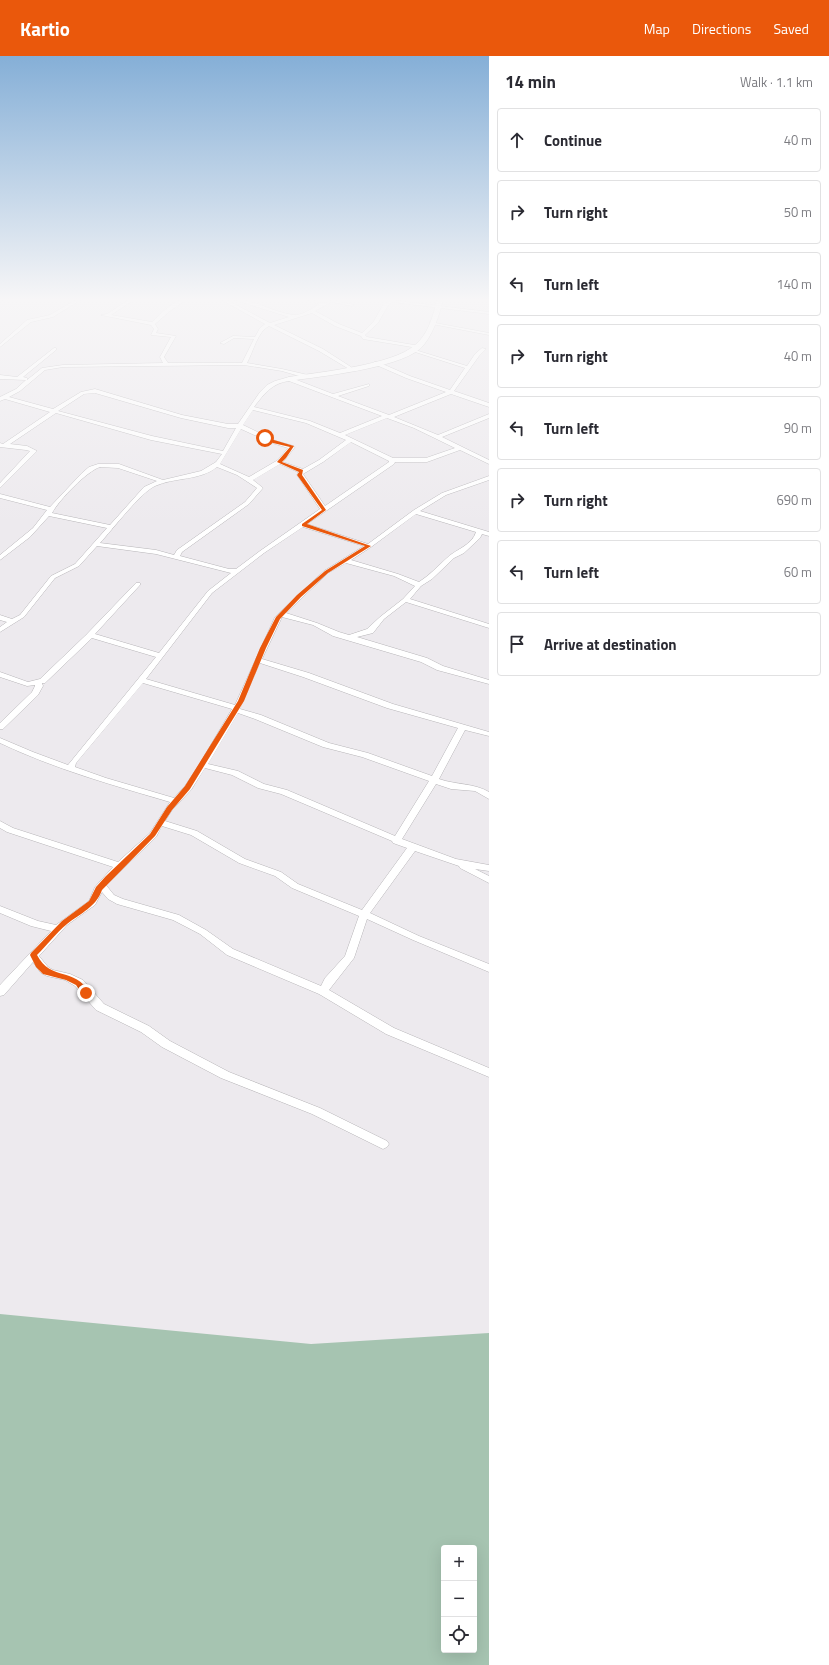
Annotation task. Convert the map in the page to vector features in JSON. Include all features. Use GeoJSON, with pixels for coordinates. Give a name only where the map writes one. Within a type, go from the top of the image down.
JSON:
{"type":"FeatureCollection","features":[{"type":"Feature","properties":{"kind":"street"},"geometry":{"type":"LineString","coordinates":[[19,378],[25,374]]}},
{"type":"Feature","properties":{"kind":"street"},"geometry":{"type":"LineString","coordinates":[[2,398],[18,390],[38,374]]}},
{"type":"Feature","properties":{"kind":"street"},"geometry":{"type":"LineString","coordinates":[[298,374],[306,376]]}},
{"type":"Feature","properties":{"kind":"street"},"geometry":{"type":"LineString","coordinates":[[0,630],[22,616],[53,577],[76,565],[112,527],[141,492],[152,484],[209,470],[219,464],[240,426],[267,387],[289,379],[316,374]]}},
{"type":"Feature","properties":{"kind":"street"},"geometry":{"type":"LineString","coordinates":[[401,374],[489,405]]}},
{"type":"Feature","properties":{"kind":"street"},"geometry":{"type":"LineString","coordinates":[[340,435],[451,392],[464,374]]}},
{"type":"Feature","properties":{"kind":"street"},"geometry":{"type":"LineString","coordinates":[[0,377],[30,380]]}},
{"type":"Feature","properties":{"kind":"street"},"geometry":{"type":"LineString","coordinates":[[289,379],[416,427],[489,462]]}},
{"type":"Feature","properties":{"kind":"street"},"geometry":{"type":"LineString","coordinates":[[331,396],[367,385]]}},
{"type":"Feature","properties":{"kind":"street"},"geometry":{"type":"LineString","coordinates":[[2,445],[83,393],[93,390],[181,416],[228,426],[240,426],[274,442],[292,446],[285,457],[279,462],[248,480]]}},
{"type":"Feature","properties":{"kind":"street"},"geometry":{"type":"LineString","coordinates":[[2,398],[151,438],[225,453]]}},
{"type":"Feature","properties":{"kind":"street"},"geometry":{"type":"LineString","coordinates":[[252,408],[308,422],[340,435],[392,460],[427,460],[460,448]]}},
{"type":"Feature","properties":{"kind":"street"},"geometry":{"type":"LineString","coordinates":[[438,437],[489,416]]}},
{"type":"Feature","properties":{"kind":"street"},"geometry":{"type":"LineString","coordinates":[[279,462],[302,471],[321,461],[350,440]]}},
{"type":"Feature","properties":{"kind":"street"},"geometry":{"type":"LineString","coordinates":[[0,486],[34,452],[27,448],[2,445]]}},
{"type":"Feature","properties":{"kind":"street"},"geometry":{"type":"LineString","coordinates":[[71,766],[142,680],[206,597],[232,572],[392,463],[392,460]]}},
{"type":"Feature","properties":{"kind":"street"},"geometry":{"type":"LineString","coordinates":[[177,557],[180,550],[227,518],[251,498],[260,488],[219,464]]}},
{"type":"Feature","properties":{"kind":"street"},"geometry":{"type":"LineString","coordinates":[[0,558],[16,546],[91,468],[100,465],[118,466],[161,481]]}},
{"type":"Feature","properties":{"kind":"street"},"geometry":{"type":"LineString","coordinates":[[302,471],[300,475],[324,510]]}},
{"type":"Feature","properties":{"kind":"street"},"geometry":{"type":"LineString","coordinates":[[0,992],[58,929],[92,903],[101,885],[153,835],[176,801],[188,788],[236,709],[263,648],[281,614],[326,572],[369,546],[415,512],[444,494],[489,478]]}},
{"type":"Feature","properties":{"kind":"street"},"geometry":{"type":"LineString","coordinates":[[0,496],[49,511],[112,527]]}},
{"type":"Feature","properties":{"kind":"street"},"geometry":{"type":"LineString","coordinates":[[415,512],[489,534]]}},
{"type":"Feature","properties":{"kind":"street"},"geometry":{"type":"LineString","coordinates":[[303,525],[369,546]]}},
{"type":"Feature","properties":{"kind":"street"},"geometry":{"type":"LineString","coordinates":[[349,638],[370,631],[382,618],[405,600],[419,585],[430,578],[452,557],[462,552],[478,537],[480,531]]}},
{"type":"Feature","properties":{"kind":"street"},"geometry":{"type":"LineString","coordinates":[[96,544],[156,552],[232,572]]}},
{"type":"Feature","properties":{"kind":"street"},"geometry":{"type":"LineString","coordinates":[[344,560],[396,575],[419,585]]}},
{"type":"Feature","properties":{"kind":"street"},"geometry":{"type":"LineString","coordinates":[[0,674],[27,684],[38,683],[48,677],[90,636],[138,584]]}},
{"type":"Feature","properties":{"kind":"street"},"geometry":{"type":"LineString","coordinates":[[405,600],[444,610],[489,626]]}},
{"type":"Feature","properties":{"kind":"street"},"geometry":{"type":"LineString","coordinates":[[281,614],[315,624],[336,634],[424,660],[440,668],[489,682]]}},
{"type":"Feature","properties":{"kind":"street"},"geometry":{"type":"LineString","coordinates":[[0,617],[12,622]]}},
{"type":"Feature","properties":{"kind":"street"},"geometry":{"type":"LineString","coordinates":[[90,636],[161,656]]}},
{"type":"Feature","properties":{"kind":"street"},"geometry":{"type":"LineString","coordinates":[[258,660],[306,675],[390,706],[489,734]]}},
{"type":"Feature","properties":{"kind":"street"},"geometry":{"type":"LineString","coordinates":[[142,680],[236,709],[326,745],[365,755],[451,786],[477,789],[489,796]]}},
{"type":"Feature","properties":{"kind":"street"},"geometry":{"type":"LineString","coordinates":[[0,727],[35,693],[39,686],[38,683]]}},
{"type":"Feature","properties":{"kind":"street"},"geometry":{"type":"LineString","coordinates":[[396,841],[434,780],[462,727]]}},
{"type":"Feature","properties":{"kind":"street"},"geometry":{"type":"LineString","coordinates":[[0,740],[30,754],[62,766],[71,766],[103,780],[176,801]]}},
{"type":"Feature","properties":{"kind":"street"},"geometry":{"type":"LineString","coordinates":[[203,765],[235,773],[260,786],[284,792],[396,841],[455,862],[489,880]]}},
{"type":"Feature","properties":{"kind":"street"},"geometry":{"type":"LineString","coordinates":[[161,823],[194,833],[242,861],[271,870],[295,886],[489,968]]}},
{"type":"Feature","properties":{"kind":"street"},"geometry":{"type":"LineString","coordinates":[[0,824],[10,830],[120,866]]}},
{"type":"Feature","properties":{"kind":"street"},"geometry":{"type":"LineString","coordinates":[[323,991],[329,981],[349,958],[364,914],[413,847]]}},
{"type":"Feature","properties":{"kind":"street"},"geometry":{"type":"LineString","coordinates":[[455,862],[489,868]]}},
{"type":"Feature","properties":{"kind":"street"},"geometry":{"type":"LineString","coordinates":[[101,885],[111,897],[120,902],[176,917],[203,932],[230,952],[323,991],[390,1031],[489,1073]]}},
{"type":"Feature","properties":{"kind":"street"},"geometry":{"type":"LineString","coordinates":[[0,909],[32,924],[58,929]]}},
{"type":"Feature","properties":{"kind":"street"},"geometry":{"type":"LineString","coordinates":[[34,955],[39,965],[46,972],[68,978],[79,983],[93,1002],[100,1007],[144,1029],[166,1044],[225,1075],[316,1111],[383,1144]]}},
{"type":"Feature","properties":{"kind":"green space"},"geometry":{"type":"Polygon","coordinates":[[[0,1314],[311,1344],[489,1333],[489,1665],[0,1665],[0,1314]]]}},
{"type":"Feature","properties":{"kind":"route"},"geometry":{"type":"LineString","coordinates":[[86,993],[79,983],[68,978],[46,972],[39,965],[34,955],[64,923],[92,903],[96,897],[98,889],[108,877],[153,835],[169,808],[188,788],[241,701],[277,618],[326,572],[369,546],[303,525],[324,510],[300,475],[302,471],[279,462],[285,457],[292,446],[274,442],[265,438]]}}]}
